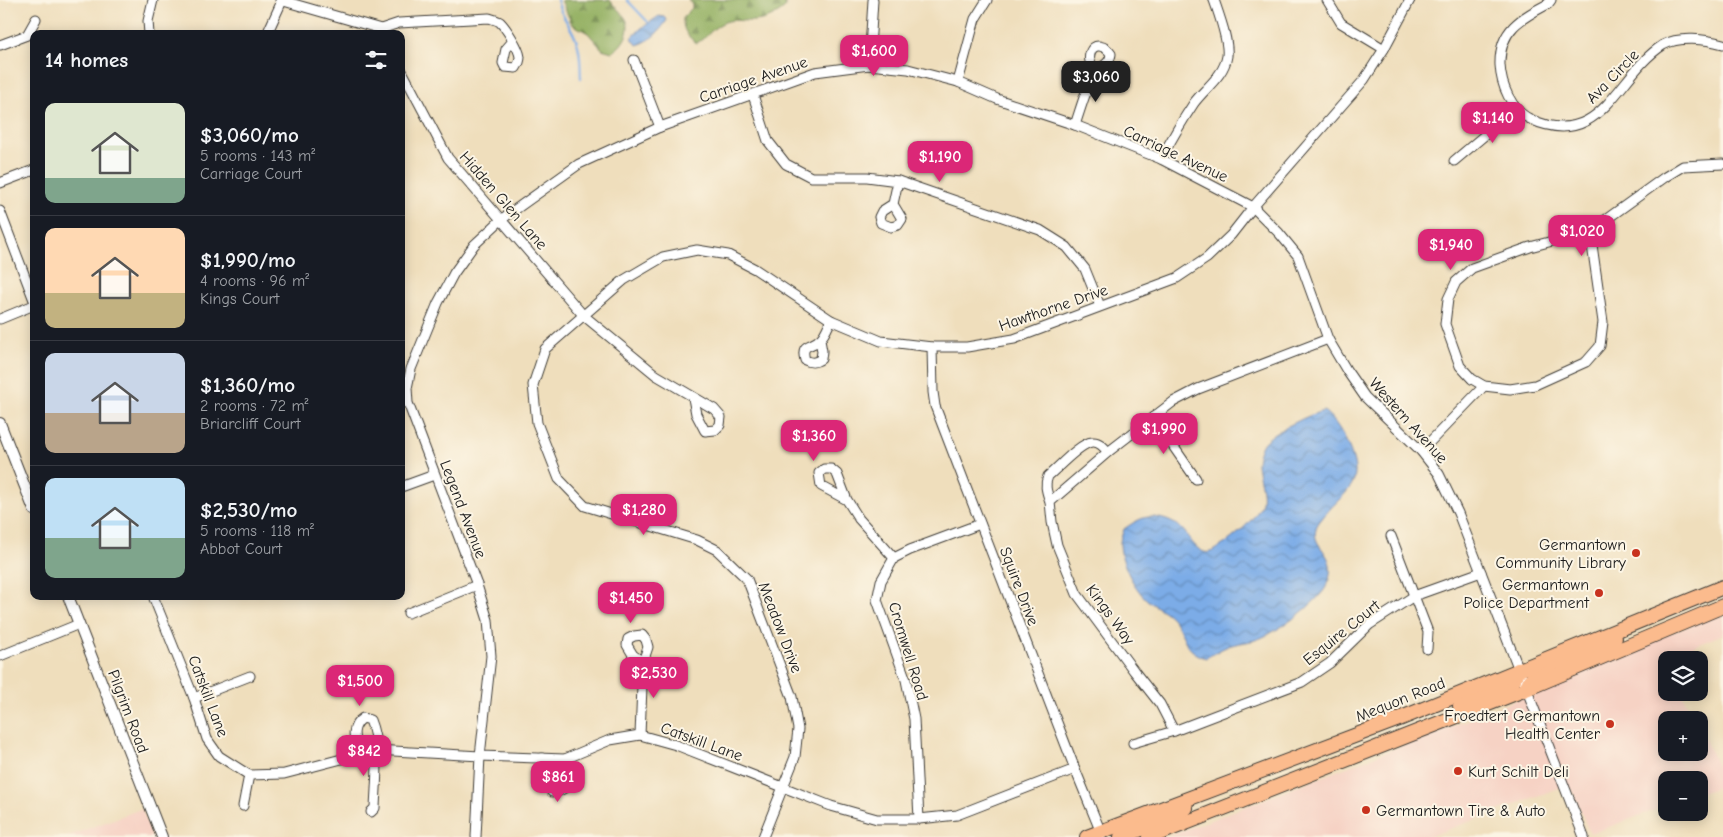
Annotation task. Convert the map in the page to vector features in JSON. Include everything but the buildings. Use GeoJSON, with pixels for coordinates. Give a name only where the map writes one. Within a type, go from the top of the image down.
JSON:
{"type":"FeatureCollection","features":[{"type":"Feature","properties":{"kind":"main road","name":"Mequon Road"},"geometry":{"type":"LineString","coordinates":[[1097,836],[1394,721],[1723,587]]}},
{"type":"Feature","properties":{"kind":"main road"},"geometry":{"type":"LineString","coordinates":[[1150,837],[1526,689],[1723,606]]}},
{"type":"Feature","properties":{"kind":"main road"},"geometry":{"type":"LineString","coordinates":[[1526,689],[1529,682],[1536,675],[1593,650],[1618,636],[1635,622]]}},
{"type":"Feature","properties":{"kind":"main road"},"geometry":{"type":"LineString","coordinates":[[1430,726],[1453,710],[1505,686],[1513,680],[1518,669]]}},
{"type":"Feature","properties":{"kind":"main road"},"geometry":{"type":"LineString","coordinates":[[1394,721],[1401,738]]}},
{"type":"Feature","properties":{"kind":"main road"},"geometry":{"type":"LineString","coordinates":[[1120,837],[1162,821],[1187,808],[1211,791]]}},
{"type":"Feature","properties":{"kind":"street"},"geometry":{"type":"LineString","coordinates":[[149,30],[148,21],[153,0]]}},
{"type":"Feature","properties":{"kind":"street"},"geometry":{"type":"LineString","coordinates":[[269,30],[281,0],[379,30]]}},
{"type":"Feature","properties":{"kind":"street"},"geometry":{"type":"LineString","coordinates":[[869,65],[873,0]]}},
{"type":"Feature","properties":{"kind":"street"},"geometry":{"type":"LineString","coordinates":[[958,82],[975,19],[988,0]]}},
{"type":"Feature","properties":{"kind":"street"},"geometry":{"type":"LineString","coordinates":[[1161,159],[1196,100],[1217,78],[1227,56],[1223,25],[1214,0]]}},
{"type":"Feature","properties":{"kind":"street"},"geometry":{"type":"LineString","coordinates":[[1327,0],[1341,22],[1384,49]]}},
{"type":"Feature","properties":{"kind":"street","name":"Hawthorne Drive"},"geometry":{"type":"LineString","coordinates":[[583,315],[624,280],[663,256],[696,250],[728,255],[755,269],[831,320],[880,341],[932,347],[967,348],[1014,340],[1177,278],[1207,258],[1231,235],[1253,207],[1364,80],[1384,49],[1410,0]]}},
{"type":"Feature","properties":{"kind":"street","name":"Ava Circle"},"geometry":{"type":"LineString","coordinates":[[1551,0],[1548,4],[1520,20],[1509,31],[1502,47],[1500,64],[1502,83],[1510,99],[1523,115],[1543,124],[1563,127],[1580,124],[1590,119],[1601,110],[1647,59],[1664,45],[1676,40],[1721,41]]}},
{"type":"Feature","properties":{"kind":"street"},"geometry":{"type":"LineString","coordinates":[[384,30],[399,23],[488,18],[499,22],[513,41]]}},
{"type":"Feature","properties":{"kind":"street"},"geometry":{"type":"LineString","coordinates":[[0,45],[27,35],[36,19]]}},
{"type":"Feature","properties":{"kind":"street"},"geometry":{"type":"LineString","coordinates":[[634,60],[660,127]]}},
{"type":"Feature","properties":{"kind":"street","name":"Carriage Avenue"},"geometry":{"type":"LineString","coordinates":[[502,219],[579,164],[660,127],[753,96],[815,72],[869,65],[908,69],[958,82],[997,99],[1075,125],[1161,159],[1253,207]]}},
{"type":"Feature","properties":{"kind":"street"},"geometry":{"type":"LineString","coordinates":[[1075,125],[1094,73]]}},
{"type":"Feature","properties":{"kind":"street","name":"Hidden Glen Lane"},"geometry":{"type":"LineString","coordinates":[[405,76],[448,158],[583,315],[656,375],[692,398]]}},
{"type":"Feature","properties":{"kind":"street"},"geometry":{"type":"LineString","coordinates":[[753,96],[768,141],[786,164],[811,177],[867,178],[898,181],[1040,230],[1067,247],[1085,269],[1100,306]]}},
{"type":"Feature","properties":{"kind":"street"},"geometry":{"type":"LineString","coordinates":[[1454,161],[1517,108]]}},
{"type":"Feature","properties":{"kind":"street"},"geometry":{"type":"LineString","coordinates":[[1590,231],[1603,322],[1600,346],[1586,362],[1535,385],[1510,389],[1484,386],[1472,379],[1460,366],[1445,324],[1448,299],[1456,282],[1472,268],[1530,247],[1590,231],[1666,176],[1683,166],[1723,164]]}},
{"type":"Feature","properties":{"kind":"street"},"geometry":{"type":"LineString","coordinates":[[0,183],[30,172]]}},
{"type":"Feature","properties":{"kind":"street"},"geometry":{"type":"LineString","coordinates":[[893,204],[898,181]]}},
{"type":"Feature","properties":{"kind":"street","name":"Western Avenue"},"geometry":{"type":"LineString","coordinates":[[1253,207],[1279,233],[1298,256],[1328,339],[1365,397],[1421,451],[1439,474],[1458,513],[1584,837]]}},
{"type":"Feature","properties":{"kind":"street"},"geometry":{"type":"LineString","coordinates":[[0,211],[30,290]]}},
{"type":"Feature","properties":{"kind":"street","name":"Legend Avenue"},"geometry":{"type":"LineString","coordinates":[[476,837],[480,756],[491,656],[488,620],[477,585],[408,404],[407,388],[411,369],[438,303],[454,273],[474,245],[502,219]]}},
{"type":"Feature","properties":{"kind":"street"},"geometry":{"type":"LineString","coordinates":[[0,319],[30,307]]}},
{"type":"Feature","properties":{"kind":"street","name":"Meadow Drive"},"geometry":{"type":"LineString","coordinates":[[583,315],[545,349],[533,385],[537,423],[559,479],[585,506],[697,540],[717,550],[747,578],[792,697],[798,729],[795,757],[763,837]]}},
{"type":"Feature","properties":{"kind":"street"},"geometry":{"type":"LineString","coordinates":[[820,340],[831,320]]}},
{"type":"Feature","properties":{"kind":"street"},"geometry":{"type":"LineString","coordinates":[[1050,502],[1108,452],[1173,402],[1198,389],[1328,339]]}},
{"type":"Feature","properties":{"kind":"street","name":"Squire Drive"},"geometry":{"type":"LineString","coordinates":[[932,347],[935,406],[1075,770],[1097,836]]}},
{"type":"Feature","properties":{"kind":"street"},"geometry":{"type":"LineString","coordinates":[[405,366],[411,369]]}},
{"type":"Feature","properties":{"kind":"street"},"geometry":{"type":"LineString","coordinates":[[1421,451],[1484,386]]}},
{"type":"Feature","properties":{"kind":"street"},"geometry":{"type":"LineString","coordinates":[[1152,417],[1196,478]]}},
{"type":"Feature","properties":{"kind":"street"},"geometry":{"type":"LineString","coordinates":[[0,423],[30,500]]}},
{"type":"Feature","properties":{"kind":"street","name":"Kings Way"},"geometry":{"type":"LineString","coordinates":[[1108,452],[1097,442],[1085,445],[1048,476],[1045,488],[1050,502],[1057,545],[1077,594],[1160,704],[1174,731]]}},
{"type":"Feature","properties":{"kind":"street"},"geometry":{"type":"LineString","coordinates":[[405,486],[434,475]]}},
{"type":"Feature","properties":{"kind":"street"},"geometry":{"type":"LineString","coordinates":[[847,500],[859,519],[894,558],[910,550],[980,524]]}},
{"type":"Feature","properties":{"kind":"street"},"geometry":{"type":"LineString","coordinates":[[1391,536],[1428,632],[1427,649]]}},
{"type":"Feature","properties":{"kind":"street","name":"Cromwell Road"},"geometry":{"type":"LineString","coordinates":[[894,558],[881,581],[878,600],[906,680],[914,719],[919,819]]}},
{"type":"Feature","properties":{"kind":"street","name":"Esquire Court"},"geometry":{"type":"LineString","coordinates":[[1134,743],[1174,731],[1302,682],[1330,664],[1369,625],[1414,596],[1481,572]]}},
{"type":"Feature","properties":{"kind":"street"},"geometry":{"type":"LineString","coordinates":[[408,612],[477,585]]}},
{"type":"Feature","properties":{"kind":"street","name":"Pilgrim Road"},"geometry":{"type":"LineString","coordinates":[[70,600],[162,837]]}},
{"type":"Feature","properties":{"kind":"street","name":"Catskill Lane"},"geometry":{"type":"LineString","coordinates":[[155,600],[194,698],[207,739],[219,756],[249,775],[284,774],[376,750],[565,759],[610,740],[640,735],[676,745],[831,806],[876,819],[919,819],[957,815],[1075,770]]}},
{"type":"Feature","properties":{"kind":"street"},"geometry":{"type":"LineString","coordinates":[[0,656],[79,624]]}},
{"type":"Feature","properties":{"kind":"street"},"geometry":{"type":"LineString","coordinates":[[640,735],[643,662]]}},
{"type":"Feature","properties":{"kind":"street"},"geometry":{"type":"LineString","coordinates":[[194,698],[250,676]]}},
{"type":"Feature","properties":{"kind":"street"},"geometry":{"type":"LineString","coordinates":[[358,754],[354,730],[356,722],[362,718],[370,720],[374,729],[376,750],[375,808],[371,812]]}},
{"type":"Feature","properties":{"kind":"street"},"geometry":{"type":"LineString","coordinates":[[542,758],[544,777],[547,787],[552,792],[566,788],[569,780],[565,759]]}},
{"type":"Feature","properties":{"kind":"street"},"geometry":{"type":"LineString","coordinates":[[243,806],[249,775]]}},
{"type":"Feature","properties":{"kind":"shaded area"},"geometry":{"type":"Polygon","coordinates":[[[1723,610],[1723,634],[1683,651],[1658,651],[1658,701],[1685,701],[1690,711],[1658,711],[1658,761],[1708,761],[1708,746],[1723,776],[1723,785],[1708,791],[1708,771],[1658,771],[1658,809],[1590,834],[1574,795],[1567,785],[1428,837],[1167,837],[1468,720],[1723,610]]]}},
{"type":"Feature","properties":{"kind":"shaded area"},"geometry":{"type":"Polygon","coordinates":[[[142,809],[152,837],[66,837],[138,810],[142,809]]]}},
{"type":"Feature","properties":{"kind":"green space"},"geometry":{"type":"Polygon","coordinates":[[[561,0],[610,0],[624,16],[628,24],[623,42],[612,52],[602,49],[588,33],[572,24],[561,0]]]}},
{"type":"Feature","properties":{"kind":"green space"},"geometry":{"type":"Polygon","coordinates":[[[688,0],[784,0],[786,7],[774,16],[764,19],[725,22],[717,26],[697,43],[690,38],[683,25],[683,17],[692,8],[692,3],[688,0]]]}},
{"type":"Feature","properties":{"kind":"water"},"geometry":{"type":"Polygon","coordinates":[[[659,16],[667,20],[662,28],[651,38],[637,45],[632,38],[640,29],[659,16]]]}},
{"type":"Feature","properties":{"kind":"water"},"geometry":{"type":"Polygon","coordinates":[[[1324,411],[1335,422],[1343,435],[1355,469],[1351,485],[1316,528],[1315,533],[1318,543],[1330,565],[1327,585],[1308,607],[1286,624],[1270,633],[1258,639],[1226,647],[1206,658],[1199,655],[1189,648],[1172,618],[1145,598],[1132,580],[1122,558],[1120,541],[1124,529],[1145,518],[1162,519],[1180,527],[1195,546],[1204,552],[1215,550],[1245,526],[1260,508],[1262,492],[1257,462],[1264,442],[1292,424],[1310,415],[1324,411]]]}},
{"type":"Feature","properties":{"kind":"waterway"},"geometry":{"type":"LineString","coordinates":[[557,0],[560,10],[578,45],[581,78]]}},
{"type":"Feature","properties":{"kind":"waterway"},"geometry":{"type":"LineString","coordinates":[[627,0],[648,22]]}},
{"type":"Feature","properties":{"kind":"place","name":"Germantown Community Library"},"geometry":{"type":"Point","coordinates":[1636,553]}},
{"type":"Feature","properties":{"kind":"place","name":"Germantown Police Department"},"geometry":{"type":"Point","coordinates":[1599,593]}},
{"type":"Feature","properties":{"kind":"place","name":"Froedtert Germantown Health Center"},"geometry":{"type":"Point","coordinates":[1610,724]}},
{"type":"Feature","properties":{"kind":"place","name":"Kurt Schilt Deli"},"geometry":{"type":"Point","coordinates":[1458,771]}},
{"type":"Feature","properties":{"kind":"place","name":"Germantown Tire & Auto"},"geometry":{"type":"Point","coordinates":[1366,810]}}]}
